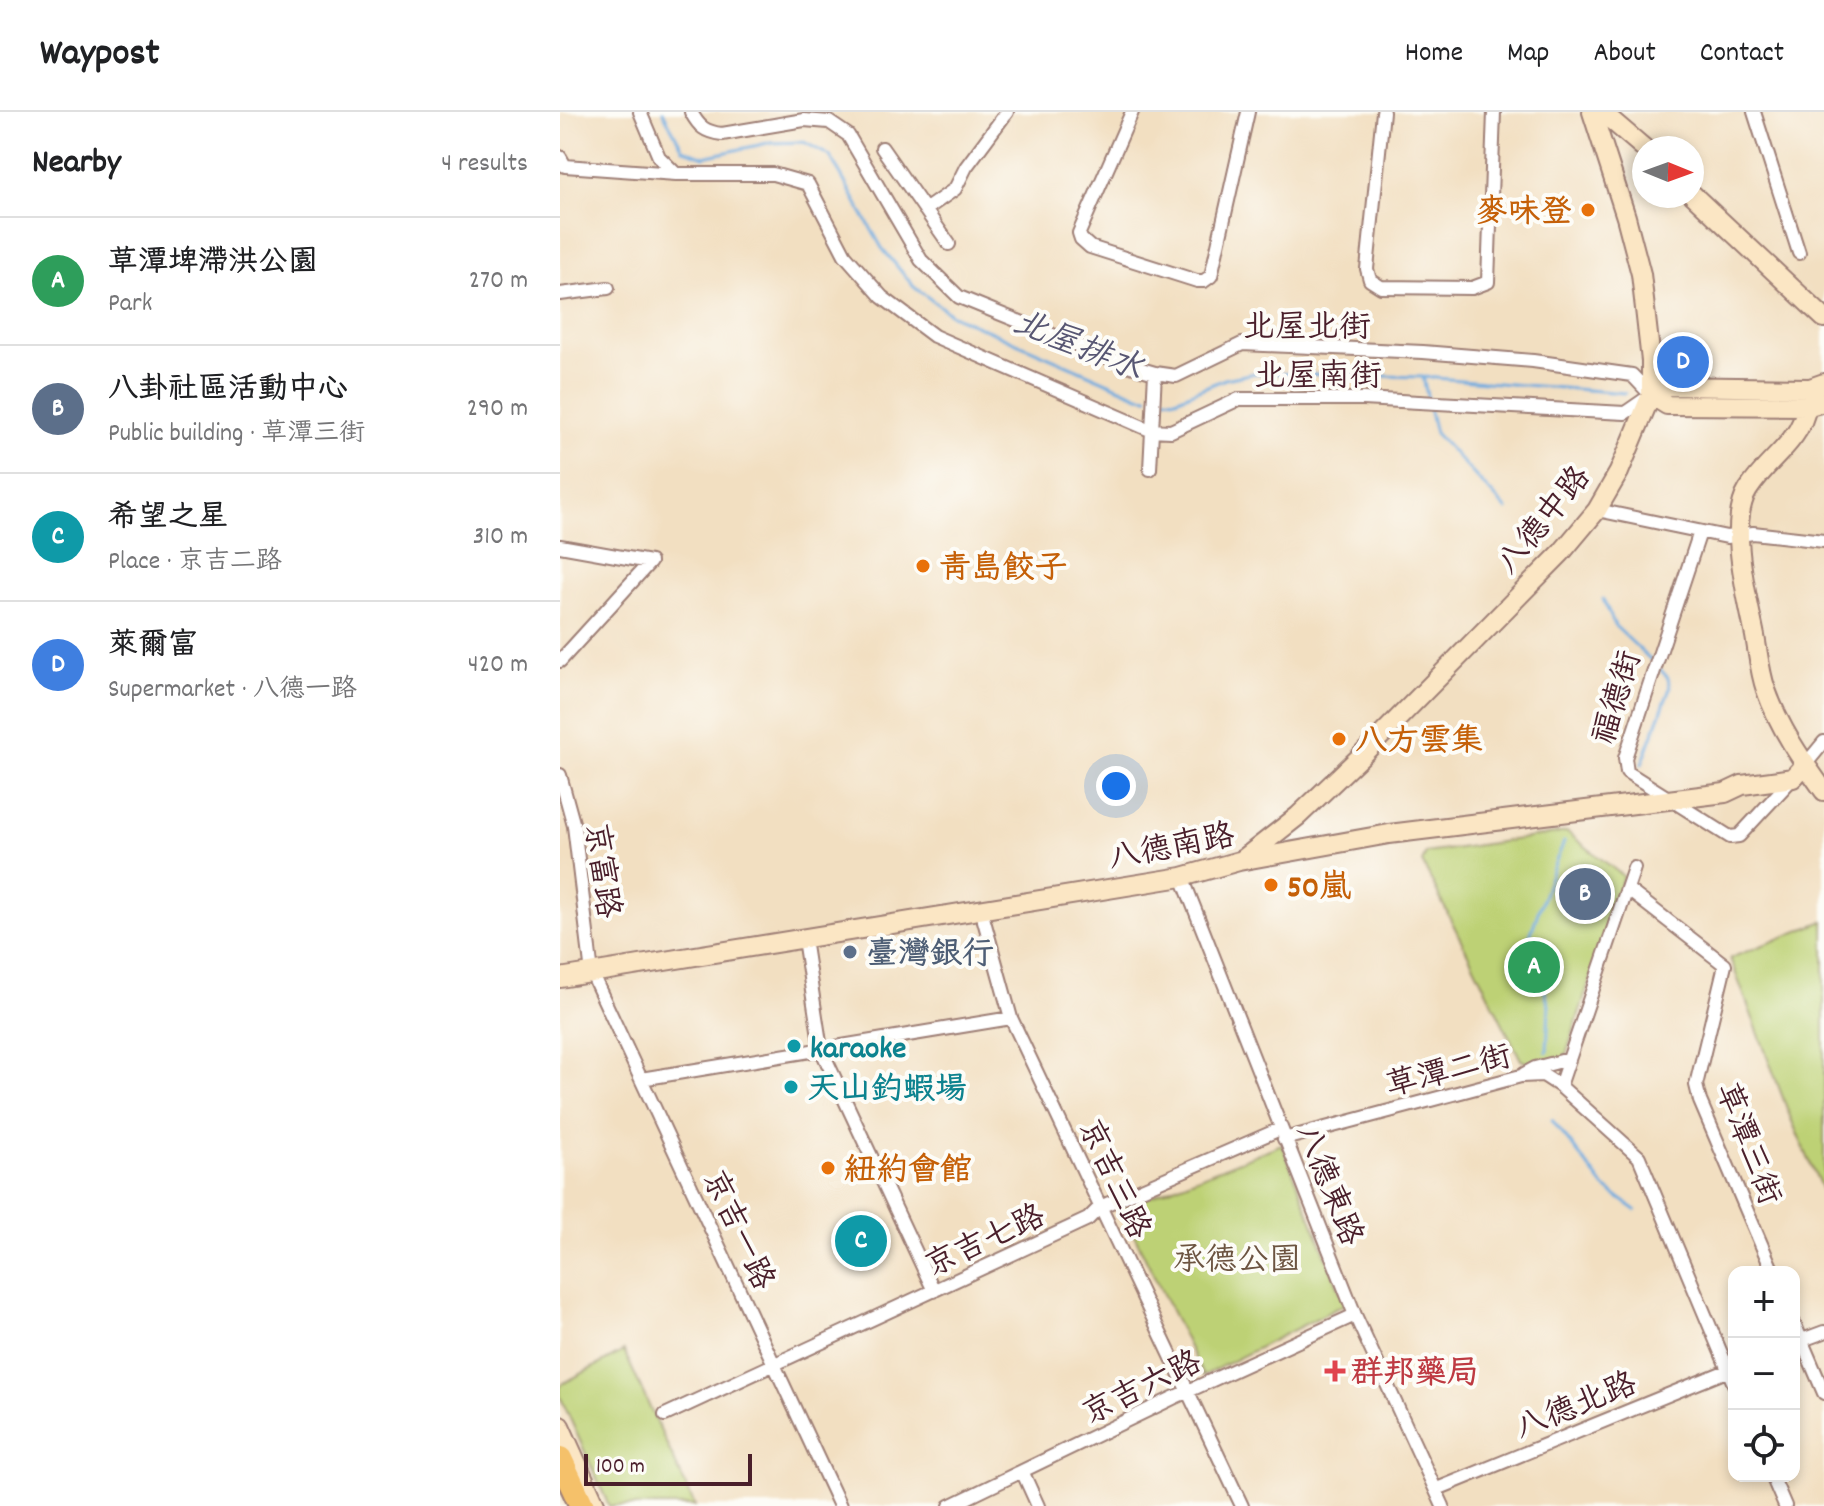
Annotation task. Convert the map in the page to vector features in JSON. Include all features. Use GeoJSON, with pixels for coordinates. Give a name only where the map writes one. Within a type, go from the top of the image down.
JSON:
{"type":"FeatureCollection","features":[{"type":"Feature","properties":{"kind":"highway"},"geometry":{"type":"LineString","coordinates":[[560,1459],[582,1506]]}},
{"type":"Feature","properties":{"kind":"street"},"geometry":{"type":"LineString","coordinates":[[640,112],[659,157],[676,174]]}},
{"type":"Feature","properties":{"kind":"street","name":"北屋北街"},"geometry":{"type":"LineString","coordinates":[[691,112],[698,125],[708,132],[722,134],[804,120],[829,122],[848,135],[921,260],[959,297],[1154,379],[1176,376],[1242,344],[1533,361],[1632,375],[1651,395]]}},
{"type":"Feature","properties":{"kind":"street"},"geometry":{"type":"LineString","coordinates":[[925,210],[955,189],[966,167],[1007,112]]}},
{"type":"Feature","properties":{"kind":"street"},"geometry":{"type":"LineString","coordinates":[[1132,112],[1079,233],[1081,239],[1090,247],[1204,281],[1211,276],[1248,112]]}},
{"type":"Feature","properties":{"kind":"street"},"geometry":{"type":"LineString","coordinates":[[1383,112],[1367,269],[1370,280],[1381,287],[1472,288],[1488,282],[1494,112]]}},
{"type":"Feature","properties":{"kind":"street","name":"八德中路"},"geometry":{"type":"LineString","coordinates":[[1239,861],[1298,816],[1361,756],[1561,553],[1597,510],[1619,472],[1651,395],[1648,326],[1641,274],[1592,112]]}},
{"type":"Feature","properties":{"kind":"street"},"geometry":{"type":"LineString","coordinates":[[1602,112],[1632,138]]}},
{"type":"Feature","properties":{"kind":"street"},"geometry":{"type":"LineString","coordinates":[[1754,112],[1799,253]]}},
{"type":"Feature","properties":{"kind":"street"},"geometry":{"type":"LineString","coordinates":[[882,148],[949,244]]}},
{"type":"Feature","properties":{"kind":"street"},"geometry":{"type":"LineString","coordinates":[[560,157],[565,166],[676,174],[773,174],[808,184],[845,255],[882,297],[934,336],[1151,423]]}},
{"type":"Feature","properties":{"kind":"street"},"geometry":{"type":"LineString","coordinates":[[1704,205],[1824,318]]}},
{"type":"Feature","properties":{"kind":"street"},"geometry":{"type":"LineString","coordinates":[[560,294],[608,288]]}},
{"type":"Feature","properties":{"kind":"street"},"geometry":{"type":"LineString","coordinates":[[1150,469],[1154,379]]}},
{"type":"Feature","properties":{"kind":"street"},"geometry":{"type":"LineString","coordinates":[[1651,395],[1667,405],[1817,395]]}},
{"type":"Feature","properties":{"kind":"street","name":"北屋南街"},"geometry":{"type":"LineString","coordinates":[[1151,423],[1171,431],[1239,399],[1393,400],[1625,413],[1651,395]]}},
{"type":"Feature","properties":{"kind":"street"},"geometry":{"type":"LineString","coordinates":[[1817,395],[1796,436],[1747,491],[1742,506],[1739,555],[1765,688],[1799,771],[1824,791]]}},
{"type":"Feature","properties":{"kind":"street"},"geometry":{"type":"LineString","coordinates":[[1597,510],[1700,532],[1740,536],[1753,533],[1824,541]]}},
{"type":"Feature","properties":{"kind":"street","name":"福德街"},"geometry":{"type":"LineString","coordinates":[[1700,532],[1625,758],[1627,772],[1734,837],[1739,836],[1824,742]]}},
{"type":"Feature","properties":{"kind":"street"},"geometry":{"type":"LineString","coordinates":[[560,546],[650,562],[560,661]]}},
{"type":"Feature","properties":{"kind":"street","name":"八德南路"},"geometry":{"type":"LineString","coordinates":[[560,978],[1182,877],[1239,861],[1389,834],[1725,793],[1742,785],[1799,771]]}},
{"type":"Feature","properties":{"kind":"street","name":"京富路"},"geometry":{"type":"LineString","coordinates":[[560,775],[574,826],[592,974]]}},
{"type":"Feature","properties":{"kind":"street"},"geometry":{"type":"LineString","coordinates":[[1560,1086],[1634,868]]}},
{"type":"Feature","properties":{"kind":"street","name":"八德東路"},"geometry":{"type":"LineString","coordinates":[[1182,877],[1355,1315],[1443,1506]]}},
{"type":"Feature","properties":{"kind":"street","name":"草潭三街"},"geometry":{"type":"LineString","coordinates":[[1627,889],[1725,965],[1696,1085],[1770,1266]]}},
{"type":"Feature","properties":{"kind":"street","name":"京吉三路"},"geometry":{"type":"LineString","coordinates":[[981,910],[1011,1018],[1242,1506]]}},
{"type":"Feature","properties":{"kind":"street"},"geometry":{"type":"LineString","coordinates":[[804,939],[821,1049],[934,1291]]}},
{"type":"Feature","properties":{"kind":"street","name":"京吉一路"},"geometry":{"type":"LineString","coordinates":[[592,974],[840,1506]]}},
{"type":"Feature","properties":{"kind":"street"},"geometry":{"type":"LineString","coordinates":[[641,1079],[1011,1018]]}},
{"type":"Feature","properties":{"kind":"street"},"geometry":{"type":"LineString","coordinates":[[1521,1076],[1535,1068],[1569,1059]]}},
{"type":"Feature","properties":{"kind":"street","name":"草潭二街"},"geometry":{"type":"LineString","coordinates":[[1282,1134],[1521,1076],[1543,1075],[1560,1086],[1639,1157],[1728,1362]]}},
{"type":"Feature","properties":{"kind":"street","name":"京吉七路"},"geometry":{"type":"LineString","coordinates":[[665,1415],[1088,1219],[1100,1207],[1282,1134]]}},
{"type":"Feature","properties":{"kind":"street","name":"京吉六路"},"geometry":{"type":"LineString","coordinates":[[950,1506],[1355,1315]]}},
{"type":"Feature","properties":{"kind":"street"},"geometry":{"type":"LineString","coordinates":[[1800,1341],[1824,1332]]}},
{"type":"Feature","properties":{"kind":"street"},"geometry":{"type":"LineString","coordinates":[[1800,1346],[1824,1393]]}},
{"type":"Feature","properties":{"kind":"street","name":"八德北路"},"geometry":{"type":"LineString","coordinates":[[1437,1489],[1728,1370]]}},
{"type":"Feature","properties":{"kind":"street"},"geometry":{"type":"LineString","coordinates":[[560,1426],[596,1506]]}},
{"type":"Feature","properties":{"kind":"street"},"geometry":{"type":"LineString","coordinates":[[1023,1473],[1038,1506]]}},
{"type":"Feature","properties":{"kind":"street"},"geometry":{"type":"LineString","coordinates":[[1775,1482],[1785,1506]]}},
{"type":"Feature","properties":{"kind":"green space"},"geometry":{"type":"Polygon","coordinates":[[[1567,832],[1623,876],[1565,1058],[1532,1065],[1521,1060],[1422,862],[1426,853],[1567,832]]]}},
{"type":"Feature","properties":{"kind":"green space"},"geometry":{"type":"Polygon","coordinates":[[[1824,921],[1824,1194],[1791,1119],[1730,958],[1824,921]]]}},
{"type":"Feature","properties":{"kind":"green space","name":"承德公園"},"geometry":{"type":"Polygon","coordinates":[[[1282,1144],[1345,1304],[1203,1376],[1121,1208],[1282,1144]]]}},
{"type":"Feature","properties":{"kind":"green space"},"geometry":{"type":"Polygon","coordinates":[[[624,1351],[695,1506],[609,1506],[560,1396],[560,1385],[624,1351]]]}},
{"type":"Feature","properties":{"kind":"waterway","name":"北屋排水"},"geometry":{"type":"LineString","coordinates":[[663,112],[683,149],[704,157],[768,143],[804,142],[830,156],[882,248],[914,287],[952,315],[1139,396],[1148,397]]}},
{"type":"Feature","properties":{"kind":"waterway","name":"北屋排水"},"geometry":{"type":"LineString","coordinates":[[1156,397],[1176,399],[1225,379],[1255,373],[1423,377],[1625,393]]}},
{"type":"Feature","properties":{"kind":"waterway","name":"北屋排水"},"geometry":{"type":"LineString","coordinates":[[1423,377],[1428,400]]}},
{"type":"Feature","properties":{"kind":"waterway","name":"北屋排水"},"geometry":{"type":"LineString","coordinates":[[1429,408],[1435,433],[1507,510]]}},
{"type":"Feature","properties":{"kind":"waterway","name":"北屋排水"},"geometry":{"type":"LineString","coordinates":[[1603,599],[1615,626],[1654,663]]}},
{"type":"Feature","properties":{"kind":"waterway","name":"北屋排水"},"geometry":{"type":"LineString","coordinates":[[1642,764],[1670,688],[1668,678],[1659,668]]}},
{"type":"Feature","properties":{"kind":"waterway","name":"北屋排水"},"geometry":{"type":"LineString","coordinates":[[1547,1052],[1549,1005],[1529,939],[1564,842]]}},
{"type":"Feature","properties":{"kind":"waterway","name":"北屋排水"},"geometry":{"type":"LineString","coordinates":[[1552,1120],[1605,1188],[1636,1210]]}},
{"type":"Feature","properties":{"kind":"place","name":"麥味登"},"geometry":{"type":"Point","coordinates":[1588,210]}},
{"type":"Feature","properties":{"kind":"place","name":"萊爾富"},"geometry":{"type":"Point","coordinates":[1683,362]}},
{"type":"Feature","properties":{"kind":"place","name":"青島餃子"},"geometry":{"type":"Point","coordinates":[923,566]}},
{"type":"Feature","properties":{"kind":"place","name":"八方雲集"},"geometry":{"type":"Point","coordinates":[1339,739]}},
{"type":"Feature","properties":{"kind":"place","name":"50嵐"},"geometry":{"type":"Point","coordinates":[1271,885]}},
{"type":"Feature","properties":{"kind":"place","name":"八卦社區活動中心"},"geometry":{"type":"Point","coordinates":[1585,894]}},
{"type":"Feature","properties":{"kind":"place","name":"臺灣銀行"},"geometry":{"type":"Point","coordinates":[850,952]}},
{"type":"Feature","properties":{"kind":"place","name":"草潭埤滯洪公園"},"geometry":{"type":"Point","coordinates":[1534,967]}},
{"type":"Feature","properties":{"kind":"place","name":"karaoke"},"geometry":{"type":"Point","coordinates":[794,1046]}},
{"type":"Feature","properties":{"kind":"place","name":"天山釣蝦場"},"geometry":{"type":"Point","coordinates":[791,1087]}},
{"type":"Feature","properties":{"kind":"place","name":"紐約會館"},"geometry":{"type":"Point","coordinates":[828,1168]}},
{"type":"Feature","properties":{"kind":"place","name":"希望之星"},"geometry":{"type":"Point","coordinates":[861,1241]}},
{"type":"Feature","properties":{"kind":"place","name":"群邦藥局"},"geometry":{"type":"Point","coordinates":[1335,1371]}}]}
